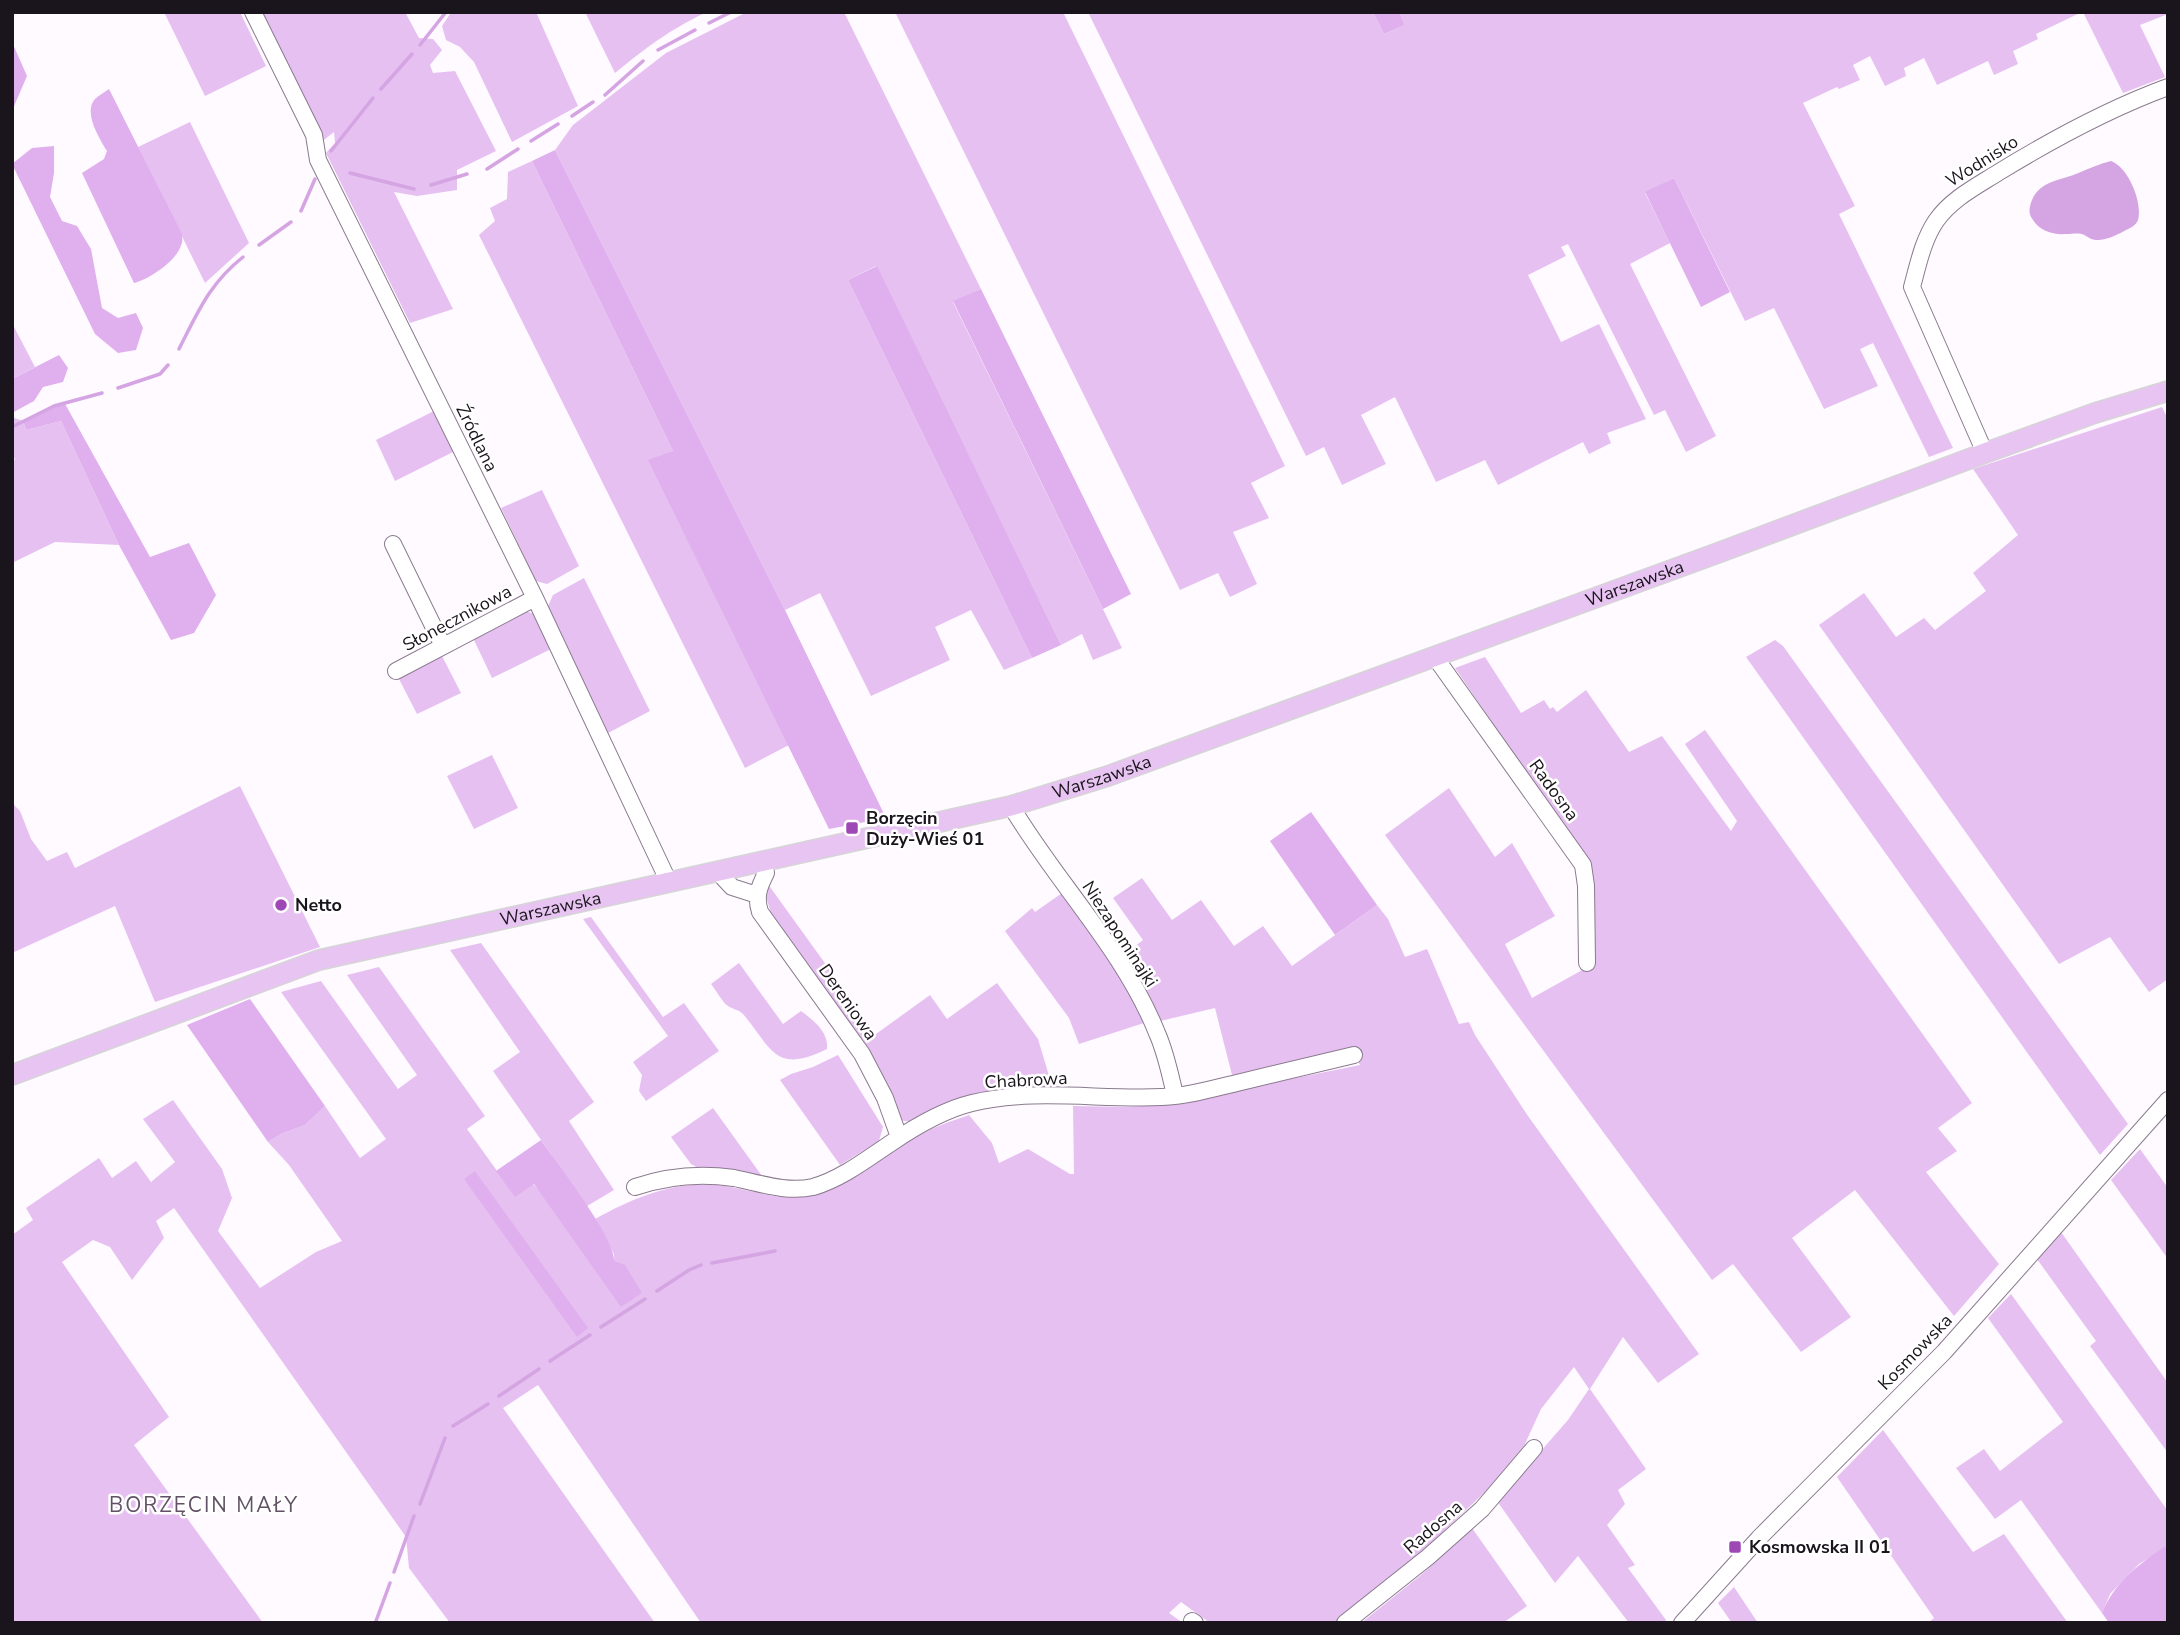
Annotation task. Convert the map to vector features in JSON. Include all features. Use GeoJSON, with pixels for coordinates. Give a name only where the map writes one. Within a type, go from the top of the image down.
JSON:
{"type":"FeatureCollection","features":[{"type":"Feature","properties":{"kind":"main road","name":"Warszawska"},"geometry":{"type":"LineString","coordinates":[[12,1075],[318,960],[1011,806],[1108,776],[1984,453],[2095,413],[2167,394]]}},
{"type":"Feature","properties":{"kind":"street","name":"Źródlana"},"geometry":{"type":"LineString","coordinates":[[253,12],[313,135],[318,160],[535,598],[666,881]]}},
{"type":"Feature","properties":{"kind":"street","name":"Wodnisko"},"geometry":{"type":"LineString","coordinates":[[1984,453],[1912,287],[1926,240],[1934,224],[1950,204],[2011,165],[2094,118],[2168,87]]}},
{"type":"Feature","properties":{"kind":"street"},"geometry":{"type":"LineString","coordinates":[[393,544],[443,646]]}},
{"type":"Feature","properties":{"kind":"street","name":"Słonecznikowa"},"geometry":{"type":"LineString","coordinates":[[396,671],[535,598]]}},
{"type":"Feature","properties":{"kind":"street","name":"Radosna"},"geometry":{"type":"LineString","coordinates":[[1435,657],[1583,865],[1586,886],[1587,963]]}},
{"type":"Feature","properties":{"kind":"street","name":"Niezapominajki"},"geometry":{"type":"LineString","coordinates":[[1011,806],[1137,993],[1167,1058],[1175,1095]]}},
{"type":"Feature","properties":{"kind":"street"},"geometry":{"type":"LineString","coordinates":[[717,871],[732,887],[757,895],[766,873],[763,860]]}},
{"type":"Feature","properties":{"kind":"street","name":"Dereniowa"},"geometry":{"type":"LineString","coordinates":[[757,895],[760,912],[862,1054],[885,1098],[899,1137]]}},
{"type":"Feature","properties":{"kind":"street","name":"Chabrowa"},"geometry":{"type":"LineString","coordinates":[[635,1187],[679,1176],[696,1175],[734,1178],[795,1189],[811,1187],[865,1161],[934,1117],[969,1104],[1024,1096],[1164,1097],[1194,1094],[1354,1055]]}},
{"type":"Feature","properties":{"kind":"street","name":"Kosmowska"},"geometry":{"type":"LineString","coordinates":[[1682,1623],[1759,1538],[1944,1352],[2168,1100]]}},
{"type":"Feature","properties":{"kind":"street","name":"Radosna"},"geometry":{"type":"LineString","coordinates":[[1345,1623],[1428,1557],[1482,1509],[1534,1448]]}},
{"type":"Feature","properties":{"kind":"shaded area"},"geometry":{"type":"Polygon","coordinates":[[[164,12],[240,12],[266,66],[205,96],[164,12]]]}},
{"type":"Feature","properties":{"kind":"shaded area"},"geometry":{"type":"Polygon","coordinates":[[[258,12],[405,12],[419,38],[433,39],[442,50],[430,65],[433,73],[455,71],[496,151],[457,170],[457,190],[417,196],[394,192],[453,309],[410,323],[326,153],[335,143],[334,132],[320,143],[258,12]]]}},
{"type":"Feature","properties":{"kind":"shaded area"},"geometry":{"type":"Polygon","coordinates":[[[447,12],[536,12],[578,106],[512,142],[474,62],[460,47],[446,40],[442,26],[450,14],[447,12]]]}},
{"type":"Feature","properties":{"kind":"shaded area"},"geometry":{"type":"Polygon","coordinates":[[[585,12],[707,12],[681,25],[615,73],[585,12]]]}},
{"type":"Feature","properties":{"kind":"shaded area"},"geometry":{"type":"Polygon","coordinates":[[[747,12],[844,12],[981,289],[953,302],[1122,648],[1093,660],[1082,634],[1061,645],[876,266],[848,280],[1032,658],[1004,670],[971,610],[935,627],[950,660],[871,696],[820,593],[785,610],[555,150],[573,125],[666,53],[747,12]]]}},
{"type":"Feature","properties":{"kind":"shaded area"},"geometry":{"type":"Polygon","coordinates":[[[895,12],[1063,12],[1285,466],[1251,483],[1269,518],[1233,532],[1257,584],[1230,597],[1218,573],[1180,590],[895,12]]]}},
{"type":"Feature","properties":{"kind":"shaded area"},"geometry":{"type":"Polygon","coordinates":[[[1088,12],[1373,12],[1384,34],[1405,25],[1399,12],[2082,12],[2036,34],[2038,39],[2013,51],[2018,64],[1994,75],[1988,61],[1937,85],[1924,58],[1904,68],[1906,76],[1885,86],[1870,56],[1853,65],[1860,80],[1839,89],[1837,87],[1803,103],[1855,206],[1839,214],[1953,448],[1929,457],[1873,343],[1860,349],[1878,386],[1824,409],[1774,308],[1745,321],[1674,178],[1645,193],[1670,243],[1630,264],[1716,436],[1686,452],[1665,410],[1654,415],[1568,244],[1561,247],[1566,256],[1528,275],[1561,342],[1599,324],[1646,419],[1607,433],[1611,443],[1589,454],[1583,442],[1498,485],[1485,460],[1436,482],[1395,397],[1361,415],[1386,464],[1342,485],[1324,447],[1306,456],[1088,12]]]}},
{"type":"Feature","properties":{"kind":"shaded area"},"geometry":{"type":"Polygon","coordinates":[[[1373,12],[1399,12],[1405,25],[1384,34],[1373,12]]]}},
{"type":"Feature","properties":{"kind":"shaded area"},"geometry":{"type":"Polygon","coordinates":[[[2083,12],[2168,12],[2140,25],[2165,77],[2123,93],[2083,12]]]}},
{"type":"Feature","properties":{"kind":"shaded area"},"geometry":{"type":"Polygon","coordinates":[[[12,42],[27,76],[12,111],[12,42]]]}},
{"type":"Feature","properties":{"kind":"shaded area"},"geometry":{"type":"Polygon","coordinates":[[[109,89],[182,234],[182,243],[174,257],[154,274],[134,283],[82,173],[104,159],[107,151],[93,125],[91,111],[95,99],[109,89]]]}},
{"type":"Feature","properties":{"kind":"shaded area"},"geometry":{"type":"Polygon","coordinates":[[[190,122],[249,243],[205,283],[138,147],[190,122]]]}},
{"type":"Feature","properties":{"kind":"shaded area"},"geometry":{"type":"Polygon","coordinates":[[[54,146],[54,173],[50,197],[62,221],[77,226],[91,249],[102,308],[118,318],[136,313],[143,328],[136,350],[118,353],[95,334],[12,164],[32,148],[54,146]]]}},
{"type":"Feature","properties":{"kind":"shaded area"},"geometry":{"type":"Polygon","coordinates":[[[555,150],[886,818],[829,829],[648,460],[673,451],[532,161],[555,150]]]}},
{"type":"Feature","properties":{"kind":"shaded area"},"geometry":{"type":"Polygon","coordinates":[[[532,161],[673,451],[649,461],[789,745],[745,768],[479,235],[495,221],[490,208],[507,199],[508,172],[532,161]]]}},
{"type":"Feature","properties":{"kind":"shaded area"},"geometry":{"type":"Polygon","coordinates":[[[2111,161],[2123,170],[2133,186],[2139,213],[2133,226],[2112,237],[2096,240],[2082,234],[2052,233],[2036,224],[2030,215],[2030,208],[2040,189],[2051,182],[2111,161]]]}},
{"type":"Feature","properties":{"kind":"shaded area"},"geometry":{"type":"Polygon","coordinates":[[[1674,178],[1730,292],[1701,307],[1645,192],[1674,178]]]}},
{"type":"Feature","properties":{"kind":"shaded area"},"geometry":{"type":"Polygon","coordinates":[[[877,266],[1061,645],[1032,658],[848,280],[877,266]]]}},
{"type":"Feature","properties":{"kind":"shaded area"},"geometry":{"type":"Polygon","coordinates":[[[981,289],[1131,594],[1103,609],[953,301],[981,289]]]}},
{"type":"Feature","properties":{"kind":"shaded area"},"geometry":{"type":"Polygon","coordinates":[[[12,323],[35,367],[12,379],[12,323]]]}},
{"type":"Feature","properties":{"kind":"shaded area"},"geometry":{"type":"Polygon","coordinates":[[[59,355],[68,368],[63,382],[43,387],[34,401],[12,413],[12,379],[59,355]]]}},
{"type":"Feature","properties":{"kind":"shaded area"},"geometry":{"type":"Polygon","coordinates":[[[64,402],[150,557],[189,543],[216,595],[194,633],[171,640],[119,545],[61,421],[26,430],[23,421],[64,402]]]}},
{"type":"Feature","properties":{"kind":"shaded area"},"geometry":{"type":"Polygon","coordinates":[[[2162,407],[2168,419],[2168,979],[2149,992],[2110,937],[2059,964],[1819,625],[1864,593],[1896,637],[1924,618],[1935,630],[1986,591],[1973,573],[2018,535],[1973,469],[2162,407]]]}},
{"type":"Feature","properties":{"kind":"shaded area"},"geometry":{"type":"Polygon","coordinates":[[[436,410],[455,451],[395,481],[376,440],[436,410]]]}},
{"type":"Feature","properties":{"kind":"shaded area"},"geometry":{"type":"Polygon","coordinates":[[[12,417],[23,421],[26,430],[61,421],[119,545],[55,542],[12,563],[12,467],[15,458],[12,458],[12,417]]]}},
{"type":"Feature","properties":{"kind":"shaded area"},"geometry":{"type":"Polygon","coordinates":[[[542,490],[579,566],[547,584],[536,581],[501,508],[542,490]]]}},
{"type":"Feature","properties":{"kind":"shaded area"},"geometry":{"type":"Polygon","coordinates":[[[584,578],[650,711],[608,733],[548,606],[553,595],[584,578]]]}},
{"type":"Feature","properties":{"kind":"shaded area"},"geometry":{"type":"Polygon","coordinates":[[[525,611],[538,615],[553,648],[492,678],[473,638],[525,611]]]}},
{"type":"Feature","properties":{"kind":"shaded area"},"geometry":{"type":"Polygon","coordinates":[[[1775,640],[1783,646],[2128,1124],[2100,1155],[1746,657],[1775,640]]]}},
{"type":"Feature","properties":{"kind":"shaded area"},"geometry":{"type":"Polygon","coordinates":[[[442,656],[461,693],[417,714],[399,679],[442,656]]]}},
{"type":"Feature","properties":{"kind":"shaded area"},"geometry":{"type":"Polygon","coordinates":[[[1485,657],[1521,713],[1544,700],[1550,709],[1553,707],[1557,712],[1586,690],[1629,752],[1662,736],[1731,831],[1737,821],[1685,744],[1705,730],[1972,1103],[1938,1128],[1957,1151],[1926,1172],[1999,1264],[1954,1316],[1855,1190],[1792,1238],[1851,1317],[1801,1352],[1733,1264],[1712,1280],[1385,835],[1449,788],[1495,857],[1512,843],[1555,916],[1505,944],[1532,998],[1593,964],[1594,887],[1590,866],[1455,668],[1485,657]]]}},
{"type":"Feature","properties":{"kind":"shaded area"},"geometry":{"type":"Polygon","coordinates":[[[492,755],[518,808],[474,829],[447,776],[492,755]]]}},
{"type":"Feature","properties":{"kind":"shaded area"},"geometry":{"type":"Polygon","coordinates":[[[240,786],[320,947],[155,1002],[115,906],[12,953],[12,803],[20,811],[31,839],[47,861],[67,852],[75,868],[240,786]]]}},
{"type":"Feature","properties":{"kind":"shaded area"},"geometry":{"type":"Polygon","coordinates":[[[1311,812],[1377,905],[1335,935],[1270,841],[1311,812]]]}},
{"type":"Feature","properties":{"kind":"shaded area"},"geometry":{"type":"Polygon","coordinates":[[[1142,878],[1172,920],[1201,900],[1234,946],[1263,926],[1292,966],[1377,905],[1388,919],[1405,957],[1427,949],[1459,1024],[1469,1022],[1528,1116],[1699,1354],[1658,1383],[1623,1337],[1590,1389],[1646,1469],[1618,1490],[1625,1504],[1607,1525],[1635,1565],[1628,1568],[1666,1620],[1664,1623],[1629,1623],[1578,1556],[1555,1583],[1497,1501],[1568,1420],[1589,1389],[1574,1367],[1541,1409],[1524,1446],[1486,1491],[1407,1566],[1335,1623],[1210,1623],[1181,1602],[1169,1613],[1183,1623],[701,1623],[538,1385],[503,1408],[655,1623],[450,1623],[409,1568],[406,1537],[174,1208],[156,1221],[164,1238],[132,1280],[110,1247],[93,1240],[62,1262],[169,1417],[134,1445],[263,1623],[12,1623],[12,1235],[33,1220],[26,1208],[99,1158],[112,1178],[136,1161],[151,1182],[175,1162],[143,1119],[173,1100],[222,1169],[232,1198],[218,1231],[260,1288],[316,1252],[342,1241],[289,1165],[268,1142],[305,1125],[325,1106],[360,1158],[386,1139],[281,992],[321,981],[398,1089],[417,1075],[347,975],[379,967],[485,1116],[467,1129],[515,1196],[533,1184],[614,1261],[614,1254],[595,1219],[638,1198],[669,1188],[700,1184],[776,1196],[812,1195],[837,1185],[917,1136],[969,1115],[992,1143],[999,1163],[1028,1149],[1074,1174],[1073,1106],[1182,1104],[1360,1065],[1351,1050],[1232,1075],[1215,1008],[1156,1022],[1120,958],[1143,940],[1113,898],[1142,878]]]}},
{"type":"Feature","properties":{"kind":"shaded area"},"geometry":{"type":"Polygon","coordinates":[[[765,880],[876,1034],[930,995],[947,1019],[997,983],[1038,1039],[1053,1089],[1027,1087],[993,1092],[912,1122],[899,1120],[864,1042],[772,917],[765,893],[765,880]]]}},
{"type":"Feature","properties":{"kind":"shaded area"},"geometry":{"type":"Polygon","coordinates":[[[1065,891],[1125,981],[1147,1022],[1079,1044],[1069,1018],[1005,931],[1032,908],[1035,912],[1065,891]]]}},
{"type":"Feature","properties":{"kind":"shaded area"},"geometry":{"type":"Polygon","coordinates":[[[591,917],[663,1017],[684,1003],[719,1051],[646,1101],[639,1091],[642,1075],[633,1062],[668,1036],[583,919],[591,917]]]}},
{"type":"Feature","properties":{"kind":"shaded area"},"geometry":{"type":"Polygon","coordinates":[[[481,943],[594,1102],[569,1121],[614,1190],[587,1206],[493,1071],[520,1052],[450,950],[481,943]]]}},
{"type":"Feature","properties":{"kind":"shaded area"},"geometry":{"type":"Polygon","coordinates":[[[739,963],[783,1024],[801,1011],[823,1032],[827,1049],[796,1059],[785,1058],[768,1047],[743,1014],[726,1004],[711,984],[739,963]]]}},
{"type":"Feature","properties":{"kind":"shaded area"},"geometry":{"type":"Polygon","coordinates":[[[250,999],[325,1106],[305,1125],[268,1142],[187,1025],[250,999]]]}},
{"type":"Feature","properties":{"kind":"shaded area"},"geometry":{"type":"Polygon","coordinates":[[[838,1055],[883,1127],[879,1141],[840,1165],[780,1080],[838,1055]]]}},
{"type":"Feature","properties":{"kind":"shaded area"},"geometry":{"type":"Polygon","coordinates":[[[713,1108],[762,1176],[723,1169],[700,1169],[691,1164],[671,1137],[713,1108]]]}},
{"type":"Feature","properties":{"kind":"shaded area"},"geometry":{"type":"Polygon","coordinates":[[[541,1140],[596,1219],[612,1250],[614,1261],[625,1265],[642,1293],[621,1307],[534,1184],[515,1197],[496,1171],[541,1140]]]}},
{"type":"Feature","properties":{"kind":"shaded area"},"geometry":{"type":"Polygon","coordinates":[[[2140,1149],[2168,1188],[2168,1259],[2111,1180],[2140,1149]]]}},
{"type":"Feature","properties":{"kind":"shaded area"},"geometry":{"type":"Polygon","coordinates":[[[475,1171],[588,1328],[577,1337],[464,1179],[475,1171]]]}},
{"type":"Feature","properties":{"kind":"shaded area"},"geometry":{"type":"Polygon","coordinates":[[[2061,1232],[2168,1383],[2168,1453],[2090,1346],[2096,1341],[2037,1259],[2061,1232]]]}},
{"type":"Feature","properties":{"kind":"shaded area"},"geometry":{"type":"Polygon","coordinates":[[[2011,1294],[2168,1511],[2168,1547],[2139,1564],[2110,1594],[2102,1613],[2021,1500],[1995,1519],[1956,1468],[1984,1449],[2000,1471],[2063,1422],[1988,1318],[2011,1294]]]}},
{"type":"Feature","properties":{"kind":"shaded area"},"geometry":{"type":"Polygon","coordinates":[[[1883,1430],[1973,1552],[2004,1534],[2068,1623],[1928,1623],[1934,1618],[1837,1477],[1883,1430]]]}},
{"type":"Feature","properties":{"kind":"shaded area"},"geometry":{"type":"Polygon","coordinates":[[[1472,1528],[1527,1606],[1503,1623],[1361,1623],[1421,1575],[1472,1528]]]}},
{"type":"Feature","properties":{"kind":"shaded area"},"geometry":{"type":"Polygon","coordinates":[[[2164,1547],[2168,1547],[2168,1623],[2109,1623],[2102,1613],[2113,1592],[2136,1568],[2164,1547]]]}},
{"type":"Feature","properties":{"kind":"shaded area"},"geometry":{"type":"Polygon","coordinates":[[[1734,1587],[1758,1623],[1732,1623],[1718,1603],[1734,1587]]]}},
{"type":"Feature","properties":{"kind":"waterway"},"geometry":{"type":"LineString","coordinates":[[420,45],[446,12]]}},
{"type":"Feature","properties":{"kind":"waterway"},"geometry":{"type":"LineString","coordinates":[[709,23],[731,12]]}},
{"type":"Feature","properties":{"kind":"waterway"},"geometry":{"type":"LineString","coordinates":[[658,50],[695,30]]}},
{"type":"Feature","properties":{"kind":"waterway"},"geometry":{"type":"LineString","coordinates":[[381,89],[412,54]]}},
{"type":"Feature","properties":{"kind":"waterway"},"geometry":{"type":"LineString","coordinates":[[605,95],[643,61]]}},
{"type":"Feature","properties":{"kind":"waterway"},"geometry":{"type":"LineString","coordinates":[[331,151],[373,98]]}},
{"type":"Feature","properties":{"kind":"waterway"},"geometry":{"type":"LineString","coordinates":[[572,116],[593,102]]}},
{"type":"Feature","properties":{"kind":"waterway"},"geometry":{"type":"LineString","coordinates":[[531,141],[558,124]]}},
{"type":"Feature","properties":{"kind":"waterway"},"geometry":{"type":"LineString","coordinates":[[487,169],[518,149]]}},
{"type":"Feature","properties":{"kind":"waterway"},"geometry":{"type":"LineString","coordinates":[[350,173],[414,189]]}},
{"type":"Feature","properties":{"kind":"waterway"},"geometry":{"type":"LineString","coordinates":[[431,185],[467,174]]}},
{"type":"Feature","properties":{"kind":"waterway"},"geometry":{"type":"LineString","coordinates":[[301,211],[315,179]]}},
{"type":"Feature","properties":{"kind":"waterway"},"geometry":{"type":"LineString","coordinates":[[259,245],[291,222]]}},
{"type":"Feature","properties":{"kind":"waterway"},"geometry":{"type":"LineString","coordinates":[[179,349],[213,288],[243,257]]}},
{"type":"Feature","properties":{"kind":"waterway"},"geometry":{"type":"LineString","coordinates":[[118,388],[160,374],[168,365]]}},
{"type":"Feature","properties":{"kind":"waterway"},"geometry":{"type":"LineString","coordinates":[[12,427],[54,406],[102,393]]}},
{"type":"Feature","properties":{"kind":"waterway"},"geometry":{"type":"LineString","coordinates":[[712,1263],[775,1251]]}},
{"type":"Feature","properties":{"kind":"waterway"},"geometry":{"type":"LineString","coordinates":[[657,1291],[701,1265]]}},
{"type":"Feature","properties":{"kind":"waterway"},"geometry":{"type":"LineString","coordinates":[[601,1327],[645,1299]]}},
{"type":"Feature","properties":{"kind":"waterway"},"geometry":{"type":"LineString","coordinates":[[550,1361],[590,1335]]}},
{"type":"Feature","properties":{"kind":"waterway"},"geometry":{"type":"LineString","coordinates":[[499,1396],[539,1369]]}},
{"type":"Feature","properties":{"kind":"waterway"},"geometry":{"type":"LineString","coordinates":[[453,1426],[488,1404]]}},
{"type":"Feature","properties":{"kind":"waterway"},"geometry":{"type":"LineString","coordinates":[[420,1504],[445,1438]]}},
{"type":"Feature","properties":{"kind":"waterway"},"geometry":{"type":"LineString","coordinates":[[394,1572],[414,1516]]}},
{"type":"Feature","properties":{"kind":"waterway"},"geometry":{"type":"LineString","coordinates":[[376,1621],[390,1583]]}},
{"type":"Feature","properties":{"kind":"place","name":"Borzęcin Duży-Wieś 01"},"geometry":{"type":"Point","coordinates":[852,828]}},
{"type":"Feature","properties":{"kind":"place","name":"Netto"},"geometry":{"type":"Point","coordinates":[281,905]}},
{"type":"Feature","properties":{"kind":"place","name":"Kosmowska II 01"},"geometry":{"type":"Point","coordinates":[1735,1547]}},
{"type":"Feature","properties":{"kind":"district","name":"BORZĘCIN MAŁY"},"geometry":{"type":"Point","coordinates":[204,1505]}}]}
